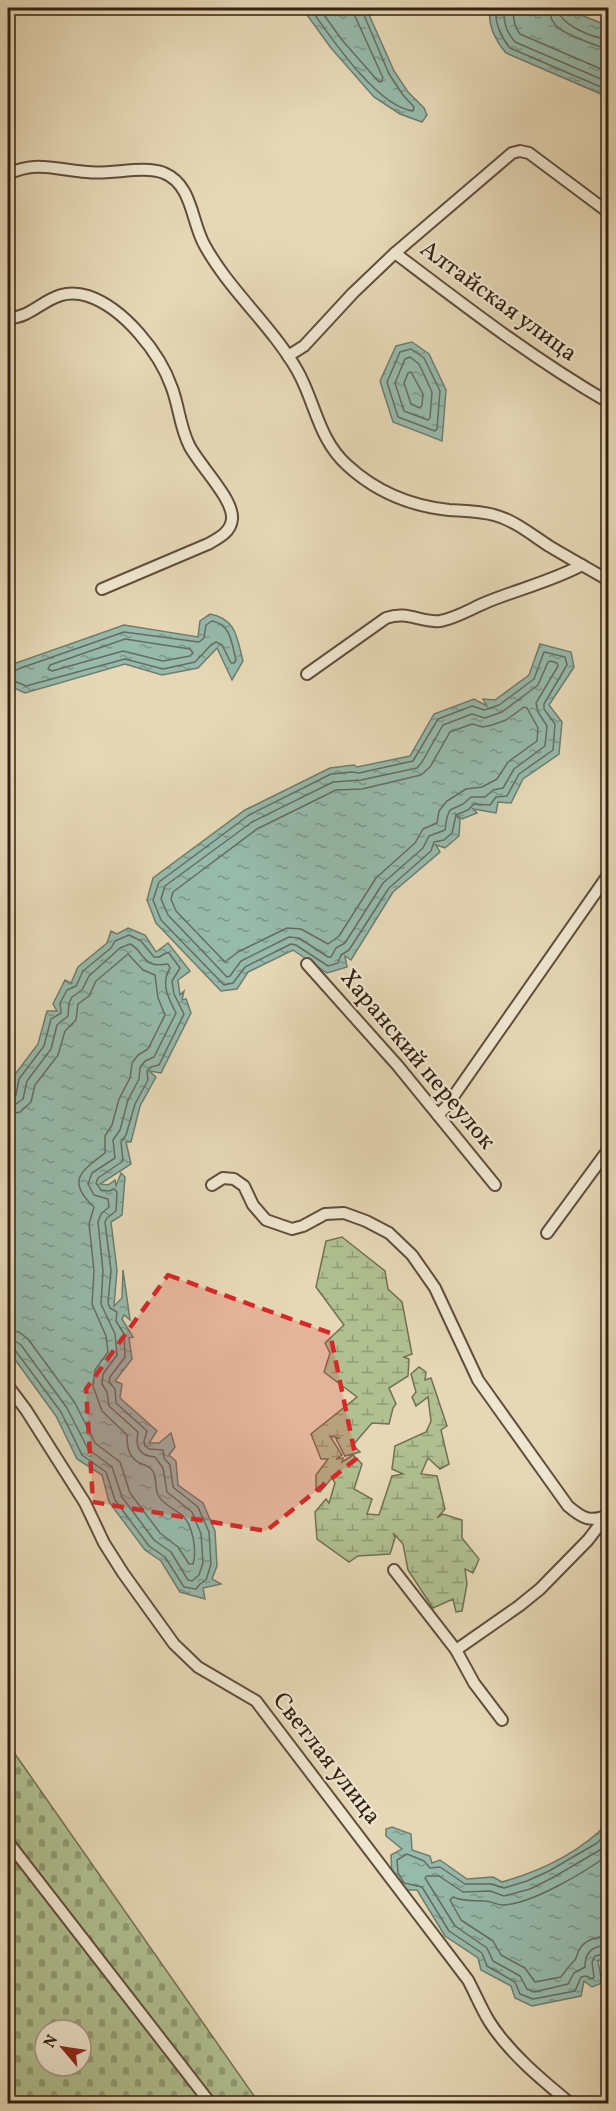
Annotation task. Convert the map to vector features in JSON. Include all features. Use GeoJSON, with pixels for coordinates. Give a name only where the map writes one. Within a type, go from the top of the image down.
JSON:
{"type":"FeatureCollection","features":[{"type":"Feature","properties":{"kind":"street","name":"Алтайская улица"},"geometry":{"type":"LineString","coordinates":[[288,356],[304,346],[352,293],[395,253],[512,153],[520,151],[538,158],[609,212]]}},
{"type":"Feature","properties":{"kind":"street"},"geometry":{"type":"LineString","coordinates":[[8,174],[24,167],[39,166],[90,173],[155,171],[176,181],[184,190],[204,245],[288,356],[308,393],[321,431],[346,464],[383,490],[416,504],[495,515],[609,579]]}},
{"type":"Feature","properties":{"kind":"street","name":"Алтайская улица"},"geometry":{"type":"LineString","coordinates":[[395,253],[501,334],[609,402]]}},
{"type":"Feature","properties":{"kind":"street"},"geometry":{"type":"LineString","coordinates":[[8,318],[20,317],[60,295],[87,296],[113,310],[135,329],[159,360],[172,388],[188,445],[221,491],[230,508],[232,518],[230,527],[223,536],[102,589]]}},
{"type":"Feature","properties":{"kind":"street"},"geometry":{"type":"LineString","coordinates":[[307,674],[386,618],[396,614],[438,621],[450,618],[563,575],[582,565]]}},
{"type":"Feature","properties":{"kind":"street"},"geometry":{"type":"LineString","coordinates":[[438,1115],[446,1107],[609,875]]}},
{"type":"Feature","properties":{"kind":"street","name":"Харанский переулок"},"geometry":{"type":"LineString","coordinates":[[306,964],[398,1066],[495,1185]]}},
{"type":"Feature","properties":{"kind":"street"},"geometry":{"type":"LineString","coordinates":[[547,1233],[609,1150]]}},
{"type":"Feature","properties":{"kind":"street"},"geometry":{"type":"LineString","coordinates":[[212,1185],[224,1178],[234,1179],[244,1186],[253,1205],[266,1220],[292,1229],[326,1214],[344,1213],[366,1221],[388,1233],[412,1255],[435,1288],[478,1380],[568,1506],[579,1516],[588,1519],[605,1516]]}},
{"type":"Feature","properties":{"kind":"street","name":"Светлая улица"},"geometry":{"type":"LineString","coordinates":[[8,1386],[26,1410],[85,1503],[104,1543],[123,1573],[174,1644],[198,1667],[256,1701],[468,1980],[490,2022],[540,2078],[571,2103]]}},
{"type":"Feature","properties":{"kind":"street"},"geometry":{"type":"LineString","coordinates":[[456,1650],[519,1606],[540,1588],[588,1540],[605,1516]]}},
{"type":"Feature","properties":{"kind":"street"},"geometry":{"type":"LineString","coordinates":[[394,1570],[456,1650],[474,1683],[502,1720]]}},
{"type":"Feature","properties":{"kind":"street"},"geometry":{"type":"LineString","coordinates":[[8,1842],[211,2103]]}},
{"type":"Feature","properties":{"kind":"highlighted area"},"geometry":{"type":"Polygon","coordinates":[[[168,1275],[330,1333],[356,1459],[266,1531],[93,1502],[86,1389],[168,1275]]]}},
{"type":"Feature","properties":{"kind":"green space"},"geometry":{"type":"Polygon","coordinates":[[[342,1237],[385,1271],[388,1289],[402,1302],[412,1354],[404,1357],[409,1359],[408,1376],[389,1388],[396,1404],[389,1424],[372,1423],[353,1445],[360,1452],[345,1456],[336,1439],[339,1438],[330,1436],[342,1455],[336,1459],[343,1458],[342,1462],[353,1455],[362,1464],[354,1489],[372,1499],[367,1514],[379,1515],[392,1476],[403,1474],[392,1469],[395,1446],[426,1432],[431,1421],[428,1397],[416,1406],[412,1397],[416,1392],[411,1374],[419,1367],[426,1372],[425,1380],[431,1378],[447,1426],[441,1430],[449,1464],[440,1469],[428,1458],[421,1474],[437,1476],[445,1509],[437,1518],[443,1514],[462,1520],[462,1538],[479,1559],[473,1573],[465,1569],[467,1584],[462,1611],[456,1612],[453,1599],[433,1608],[408,1570],[403,1544],[393,1533],[395,1538],[390,1554],[358,1556],[349,1562],[317,1539],[315,1512],[326,1499],[329,1503],[335,1483],[332,1478],[320,1492],[316,1490],[316,1475],[328,1459],[321,1459],[311,1434],[357,1397],[324,1372],[330,1353],[325,1343],[344,1325],[316,1287],[326,1241],[342,1237]]]}},
{"type":"Feature","properties":{"kind":"green space"},"geometry":{"type":"Polygon","coordinates":[[[8,1744],[259,2103],[8,2103],[8,1744]]]}},
{"type":"Feature","properties":{"kind":"water"},"geometry":{"type":"Polygon","coordinates":[[[302,8],[366,8],[394,71],[408,92],[424,108],[427,115],[422,122],[400,114],[374,97],[331,48],[302,8]]]}},
{"type":"Feature","properties":{"kind":"water"},"geometry":{"type":"Polygon","coordinates":[[[491,8],[569,8],[608,26],[608,97],[506,53],[493,32],[490,20],[491,8]]]}},
{"type":"Feature","properties":{"kind":"water"},"geometry":{"type":"Polygon","coordinates":[[[412,342],[429,354],[446,390],[442,441],[393,422],[380,381],[396,346],[412,342]]]}},
{"type":"Feature","properties":{"kind":"water"},"geometry":{"type":"Polygon","coordinates":[[[210,614],[226,620],[237,638],[243,661],[232,680],[217,648],[198,668],[162,675],[125,664],[25,693],[8,685],[8,672],[13,664],[124,625],[198,637],[200,621],[210,614]]]}},
{"type":"Feature","properties":{"kind":"water"},"geometry":{"type":"Polygon","coordinates":[[[540,644],[571,652],[574,667],[549,705],[562,722],[559,754],[523,779],[511,803],[498,802],[496,813],[473,809],[477,813],[462,819],[455,814],[460,820],[459,836],[445,848],[436,845],[440,852],[393,892],[351,960],[345,956],[347,967],[327,973],[293,950],[248,972],[237,989],[221,991],[156,923],[147,900],[153,878],[245,810],[330,768],[354,765],[357,767],[410,756],[434,714],[474,699],[487,706],[483,699],[495,700],[529,675],[540,644]]]}},
{"type":"Feature","properties":{"kind":"water"},"geometry":{"type":"Polygon","coordinates":[[[128,928],[145,935],[156,952],[168,943],[190,971],[178,980],[180,995],[184,991],[182,1000],[186,999],[191,1013],[161,1073],[149,1071],[156,1077],[140,1106],[131,1142],[126,1142],[131,1164],[100,1184],[108,1185],[115,1180],[116,1186],[121,1173],[125,1177],[122,1215],[111,1222],[117,1270],[114,1306],[122,1298],[123,1270],[130,1320],[124,1315],[122,1319],[133,1337],[129,1338],[132,1359],[115,1381],[122,1384],[120,1398],[157,1431],[149,1443],[159,1443],[171,1433],[175,1447],[169,1455],[176,1461],[178,1485],[203,1503],[215,1531],[217,1566],[212,1579],[221,1584],[203,1588],[205,1599],[180,1592],[161,1561],[145,1550],[109,1502],[102,1475],[77,1459],[56,1416],[8,1350],[8,1093],[12,1091],[13,1077],[38,1044],[47,1011],[57,1011],[53,1004],[65,980],[71,983],[78,967],[107,943],[111,931],[117,934],[128,928]]]}},
{"type":"Feature","properties":{"kind":"water"},"geometry":{"type":"Polygon","coordinates":[[[608,1823],[608,1958],[598,1961],[602,1983],[592,1987],[584,1981],[581,1996],[532,2006],[515,1998],[511,1986],[481,1970],[478,1958],[445,1936],[417,1890],[401,1890],[392,1875],[391,1855],[402,1849],[386,1836],[386,1829],[392,1827],[411,1834],[412,1850],[430,1856],[432,1863],[440,1860],[467,1879],[493,1877],[502,1882],[545,1866],[572,1852],[608,1823]]]}}]}
